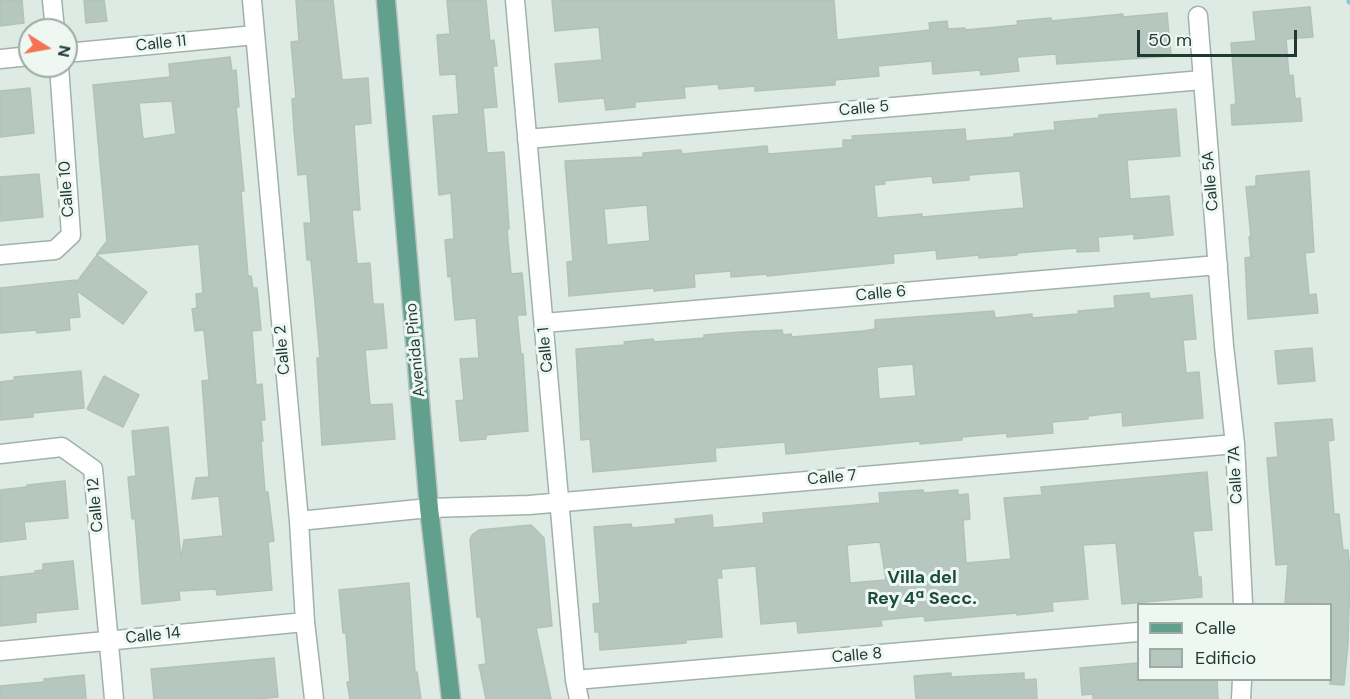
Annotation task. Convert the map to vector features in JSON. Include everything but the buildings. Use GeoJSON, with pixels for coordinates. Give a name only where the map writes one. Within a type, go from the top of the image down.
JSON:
{"type":"FeatureCollection","features":[{"type":"Feature","properties":{"kind":"main road","name":"Avenida Pino"},"geometry":{"type":"LineString","coordinates":[[386,0],[429,507],[451,699]]}},
{"type":"Feature","properties":{"kind":"street"},"geometry":{"type":"LineString","coordinates":[[52,0],[54,18]]}},
{"type":"Feature","properties":{"kind":"street","name":"Calle 2"},"geometry":{"type":"LineString","coordinates":[[252,0],[299,521],[305,621],[314,699]]}},
{"type":"Feature","properties":{"kind":"street","name":"Calle 1"},"geometry":{"type":"LineString","coordinates":[[515,0],[558,501],[575,680],[579,699]]}},
{"type":"Feature","properties":{"kind":"street","name":"Calle 5A"},"geometry":{"type":"LineString","coordinates":[[1198,16],[1224,346]]}},
{"type":"Feature","properties":{"kind":"street","name":"Calle 11"},"geometry":{"type":"LineString","coordinates":[[78,52],[255,34]]}},
{"type":"Feature","properties":{"kind":"street"},"geometry":{"type":"LineString","coordinates":[[0,59],[18,58]]}},
{"type":"Feature","properties":{"kind":"street","name":"Calle 10"},"geometry":{"type":"LineString","coordinates":[[0,255],[55,250],[71,235],[60,78]]}},
{"type":"Feature","properties":{"kind":"street","name":"Calle 5"},"geometry":{"type":"LineString","coordinates":[[527,139],[1202,80]]}},
{"type":"Feature","properties":{"kind":"street","name":"Calle 6"},"geometry":{"type":"LineString","coordinates":[[544,323],[1218,265]]}},
{"type":"Feature","properties":{"kind":"street","name":"Calle 7A"},"geometry":{"type":"LineString","coordinates":[[1224,346],[1235,444],[1243,603]]}},
{"type":"Feature","properties":{"kind":"street","name":"Calle 7"},"geometry":{"type":"LineString","coordinates":[[299,521],[429,507],[529,505],[1235,444]]}},
{"type":"Feature","properties":{"kind":"street","name":"Calle 12"},"geometry":{"type":"LineString","coordinates":[[0,454],[62,447],[93,469],[114,699]]}},
{"type":"Feature","properties":{"kind":"street","name":"Calle 14"},"geometry":{"type":"LineString","coordinates":[[0,651],[305,621]]}},
{"type":"Feature","properties":{"kind":"street","name":"Calle 8"},"geometry":{"type":"LineString","coordinates":[[575,680],[1137,632]]}},
{"type":"Feature","properties":{"kind":"street"},"geometry":{"type":"LineString","coordinates":[[1241,699],[1242,681]]}},
{"type":"Feature","properties":{"kind":"district","name":"Villa del Rey 4ª Secc."},"geometry":{"type":"Point","coordinates":[922,588]}}]}
